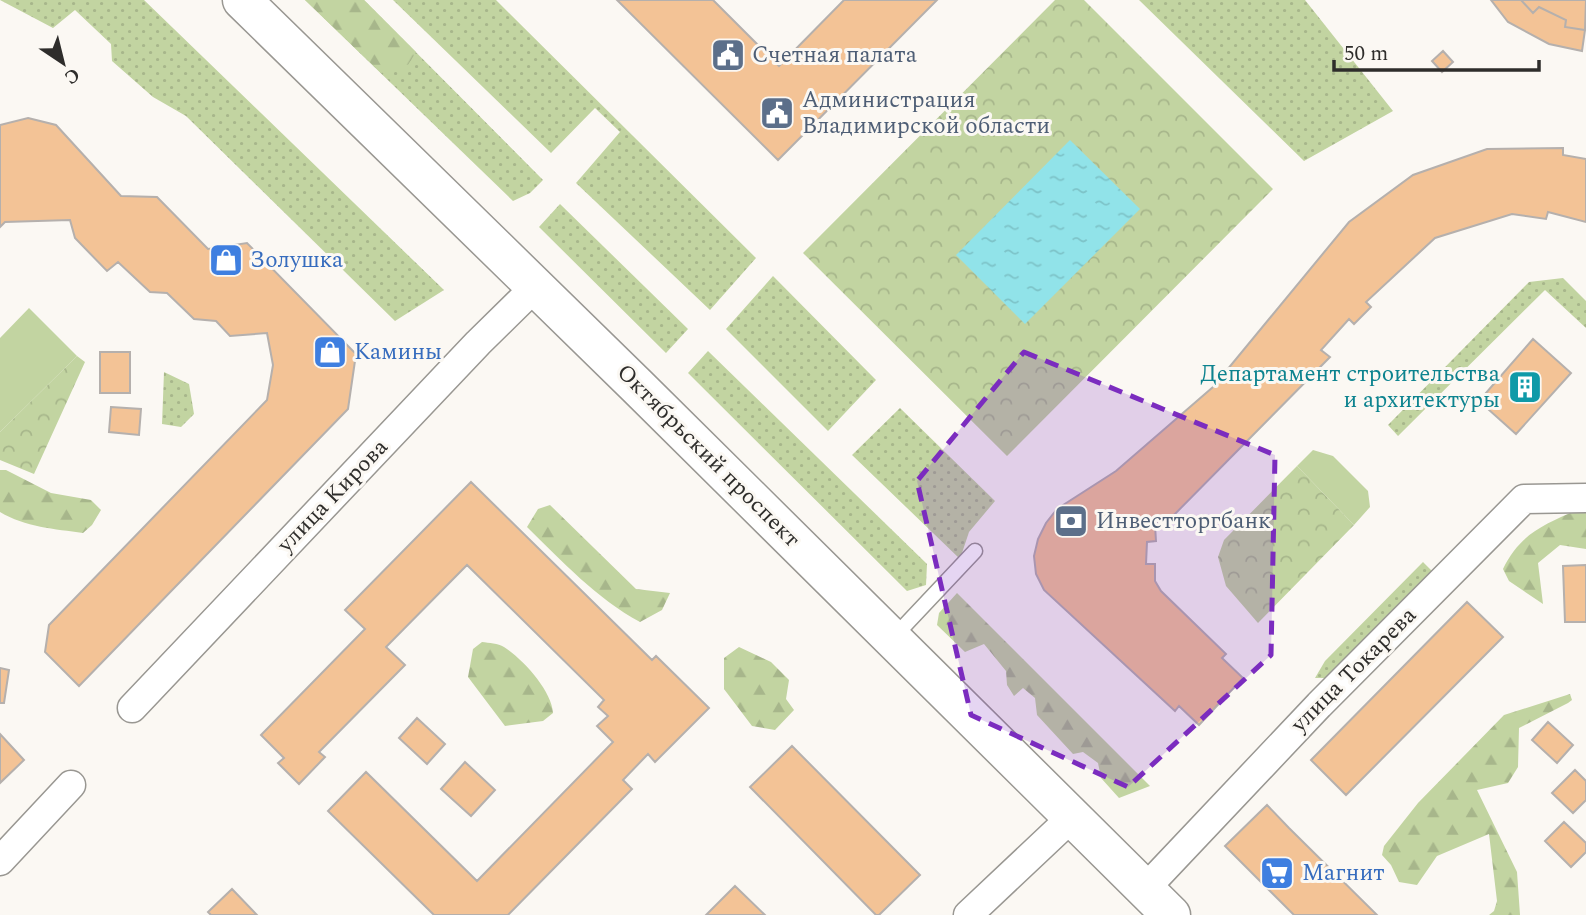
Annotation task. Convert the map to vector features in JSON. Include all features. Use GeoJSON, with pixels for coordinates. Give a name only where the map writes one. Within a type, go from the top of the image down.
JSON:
{"type":"FeatureCollection","features":[{"type":"Feature","properties":{"kind":"main road","name":"Октябрьский проспект"},"geometry":{"type":"LineString","coordinates":[[242,0],[536,286],[1158,902]]}},
{"type":"Feature","properties":{"kind":"street","name":"улица Кирова"},"geometry":{"type":"LineString","coordinates":[[132,708],[478,343],[536,286]]}},
{"type":"Feature","properties":{"kind":"street","name":"улица Токарева"},"geometry":{"type":"LineString","coordinates":[[1158,902],[1319,705],[1524,499],[1586,498]]}},
{"type":"Feature","properties":{"kind":"street"},"geometry":{"type":"LineString","coordinates":[[0,861],[71,785]]}},
{"type":"Feature","properties":{"kind":"street"},"geometry":{"type":"LineString","coordinates":[[968,915],[1072,817]]}},
{"type":"Feature","properties":{"kind":"lane"},"geometry":{"type":"LineString","coordinates":[[892,639],[975,551]]}},
{"type":"Feature","properties":{"kind":"highlighted area"},"geometry":{"type":"Polygon","coordinates":[[[1024,352],[1275,455],[1271,655],[1128,787],[971,715],[917,481],[1024,352]]]}},
{"type":"Feature","properties":{"kind":"green space"},"geometry":{"type":"Polygon","coordinates":[[[0,0],[144,0],[444,290],[395,321],[186,116],[153,97],[112,61],[111,44],[75,10],[53,28],[0,0]]]}},
{"type":"Feature","properties":{"kind":"green space"},"geometry":{"type":"Polygon","coordinates":[[[305,0],[364,0],[543,180],[530,193],[513,201],[305,0]]]}},
{"type":"Feature","properties":{"kind":"green space"},"geometry":{"type":"Polygon","coordinates":[[[305,0],[364,0],[416,52],[406,68],[381,73],[305,0]]]}},
{"type":"Feature","properties":{"kind":"green space"},"geometry":{"type":"Polygon","coordinates":[[[393,0],[496,0],[756,258],[710,310],[576,183],[620,132],[595,108],[551,153],[393,0]]]}},
{"type":"Feature","properties":{"kind":"green space"},"geometry":{"type":"Polygon","coordinates":[[[1055,0],[1084,0],[1273,189],[1007,456],[803,253],[1055,0]]]}},
{"type":"Feature","properties":{"kind":"green space"},"geometry":{"type":"Polygon","coordinates":[[[1139,0],[1305,0],[1393,111],[1304,161],[1139,0]]]}},
{"type":"Feature","properties":{"kind":"green space"},"geometry":{"type":"Polygon","coordinates":[[[560,204],[688,329],[666,353],[539,227],[560,204]]]}},
{"type":"Feature","properties":{"kind":"green space"},"geometry":{"type":"Polygon","coordinates":[[[773,276],[876,380],[828,431],[726,329],[773,276]]]}},
{"type":"Feature","properties":{"kind":"green space"},"geometry":{"type":"Polygon","coordinates":[[[1563,278],[1586,301],[1586,328],[1545,290],[1398,436],[1388,425],[1529,282],[1563,278]]]}},
{"type":"Feature","properties":{"kind":"green space"},"geometry":{"type":"Polygon","coordinates":[[[29,308],[77,356],[0,432],[0,338],[29,308]]]}},
{"type":"Feature","properties":{"kind":"green space"},"geometry":{"type":"Polygon","coordinates":[[[708,351],[927,564],[926,585],[907,591],[688,373],[708,351]]]}},
{"type":"Feature","properties":{"kind":"green space"},"geometry":{"type":"Polygon","coordinates":[[[77,356],[85,362],[34,474],[0,460],[0,432],[77,356]]]}},
{"type":"Feature","properties":{"kind":"green space"},"geometry":{"type":"Polygon","coordinates":[[[164,372],[189,384],[194,414],[181,427],[162,424],[164,372]]]}},
{"type":"Feature","properties":{"kind":"green space"},"geometry":{"type":"Polygon","coordinates":[[[900,408],[995,501],[969,532],[960,559],[852,455],[900,408]]]}},
{"type":"Feature","properties":{"kind":"green space"},"geometry":{"type":"Polygon","coordinates":[[[1313,450],[1333,456],[1368,491],[1370,507],[1354,525],[1297,466],[1313,450]]]}},
{"type":"Feature","properties":{"kind":"green space"},"geometry":{"type":"Polygon","coordinates":[[[1297,466],[1354,525],[1258,623],[1226,586],[1218,557],[1224,540],[1297,466]]]}},
{"type":"Feature","properties":{"kind":"green space"},"geometry":{"type":"Polygon","coordinates":[[[0,470],[6,470],[51,493],[91,500],[101,510],[92,525],[83,533],[40,527],[20,521],[0,512],[0,470]]]}},
{"type":"Feature","properties":{"kind":"green space"},"geometry":{"type":"Polygon","coordinates":[[[550,505],[636,589],[670,593],[662,610],[640,622],[609,602],[567,566],[527,527],[538,509],[550,505]]]}},
{"type":"Feature","properties":{"kind":"green space"},"geometry":{"type":"Polygon","coordinates":[[[1577,510],[1586,510],[1586,549],[1560,545],[1538,563],[1543,604],[1509,581],[1503,569],[1525,539],[1543,526],[1577,510]]]}},
{"type":"Feature","properties":{"kind":"green space"},"geometry":{"type":"Polygon","coordinates":[[[1423,562],[1436,575],[1330,678],[1315,678],[1325,661],[1423,562]]]}},
{"type":"Feature","properties":{"kind":"green space"},"geometry":{"type":"Polygon","coordinates":[[[957,593],[1150,786],[1119,798],[1101,778],[1098,763],[1083,752],[1073,754],[1037,715],[1035,698],[1023,688],[1014,696],[1007,685],[1006,671],[984,644],[965,652],[937,625],[939,613],[957,593]]]}},
{"type":"Feature","properties":{"kind":"green space"},"geometry":{"type":"Polygon","coordinates":[[[482,642],[502,646],[520,659],[548,695],[553,713],[543,721],[505,726],[468,677],[473,649],[482,642]]]}},
{"type":"Feature","properties":{"kind":"green space"},"geometry":{"type":"Polygon","coordinates":[[[739,647],[771,662],[789,680],[786,699],[794,710],[775,730],[752,726],[724,689],[724,658],[739,647]]]}},
{"type":"Feature","properties":{"kind":"green space"},"geometry":{"type":"Polygon","coordinates":[[[1570,694],[1572,700],[1568,703],[1519,728],[1518,767],[1508,783],[1477,790],[1517,872],[1520,915],[1489,915],[1494,911],[1497,901],[1489,834],[1437,856],[1417,885],[1399,882],[1391,865],[1382,855],[1384,846],[1418,803],[1504,715],[1570,694]]]}},
{"type":"Feature","properties":{"kind":"water"},"geometry":{"type":"Polygon","coordinates":[[[1070,140],[1140,209],[1025,324],[956,255],[1070,140]]]}},
{"type":"Feature","properties":{"kind":"building","name":"Администрация Владимирской области"},"geometry":{"type":"Polygon","coordinates":[[[617,0],[713,0],[779,66],[844,0],[937,0],[778,160],[617,0]]]}},
{"type":"Feature","properties":{"kind":"building"},"geometry":{"type":"Polygon","coordinates":[[[1491,0],[1521,0],[1533,13],[1539,7],[1566,20],[1565,27],[1585,30],[1582,51],[1549,44],[1508,22],[1491,0]]]}},
{"type":"Feature","properties":{"kind":"building"},"geometry":{"type":"Polygon","coordinates":[[[1521,0],[1586,0],[1585,30],[1565,27],[1566,20],[1539,7],[1533,13],[1521,0]]]}},
{"type":"Feature","properties":{"kind":"building"},"geometry":{"type":"Polygon","coordinates":[[[1443,51],[1453,62],[1442,72],[1432,61],[1443,51]]]}},
{"type":"Feature","properties":{"kind":"building"},"geometry":{"type":"Polygon","coordinates":[[[28,118],[56,125],[121,196],[157,197],[208,249],[247,243],[356,354],[348,409],[79,686],[45,652],[49,625],[267,400],[273,365],[267,333],[230,336],[216,321],[194,319],[167,293],[150,292],[118,262],[107,271],[75,238],[70,220],[5,222],[0,227],[0,125],[28,118]]]}},
{"type":"Feature","properties":{"kind":"building"},"geometry":{"type":"Polygon","coordinates":[[[1563,148],[1563,155],[1586,159],[1586,222],[1548,212],[1546,219],[1512,214],[1435,238],[1366,302],[1371,307],[1354,324],[1349,319],[1321,350],[1330,357],[1168,521],[1163,516],[1155,525],[1156,541],[1147,542],[1146,564],[1155,564],[1155,581],[1161,591],[1226,654],[1222,658],[1243,678],[1199,725],[1179,706],[1175,711],[1044,590],[1036,574],[1034,556],[1046,523],[1057,509],[1116,471],[1213,387],[1349,222],[1413,175],[1487,149],[1563,148]]]}},
{"type":"Feature","properties":{"kind":"building","name":"Департамент строительства и архитектуры"},"geometry":{"type":"Polygon","coordinates":[[[1533,339],[1571,373],[1516,434],[1479,401],[1533,339]]]}},
{"type":"Feature","properties":{"kind":"building"},"geometry":{"type":"Polygon","coordinates":[[[100,352],[130,352],[130,393],[100,393],[100,352]]]}},
{"type":"Feature","properties":{"kind":"building"},"geometry":{"type":"Polygon","coordinates":[[[111,407],[141,409],[139,435],[109,432],[111,407]]]}},
{"type":"Feature","properties":{"kind":"building"},"geometry":{"type":"Polygon","coordinates":[[[471,482],[652,660],[656,656],[709,708],[655,762],[648,754],[623,780],[632,789],[508,915],[434,915],[328,811],[366,772],[477,881],[613,742],[597,726],[608,716],[598,707],[604,700],[467,565],[386,647],[405,665],[319,752],[325,757],[299,784],[278,763],[284,758],[261,735],[365,629],[345,610],[471,482]]]}},
{"type":"Feature","properties":{"kind":"building"},"geometry":{"type":"Polygon","coordinates":[[[1586,565],[1586,622],[1565,622],[1563,566],[1586,565]]]}},
{"type":"Feature","properties":{"kind":"building"},"geometry":{"type":"Polygon","coordinates":[[[1467,602],[1503,637],[1346,795],[1311,760],[1467,602]]]}},
{"type":"Feature","properties":{"kind":"building"},"geometry":{"type":"Polygon","coordinates":[[[0,668],[9,670],[4,703],[0,703],[0,668]]]}},
{"type":"Feature","properties":{"kind":"building"},"geometry":{"type":"Polygon","coordinates":[[[417,718],[445,744],[427,764],[399,738],[417,718]]]}},
{"type":"Feature","properties":{"kind":"building"},"geometry":{"type":"Polygon","coordinates":[[[1548,722],[1573,745],[1557,763],[1532,740],[1548,722]]]}},
{"type":"Feature","properties":{"kind":"building"},"geometry":{"type":"Polygon","coordinates":[[[0,734],[24,760],[0,783],[0,734]]]}},
{"type":"Feature","properties":{"kind":"building"},"geometry":{"type":"Polygon","coordinates":[[[792,746],[920,875],[879,915],[876,915],[750,787],[792,746]]]}},
{"type":"Feature","properties":{"kind":"building"},"geometry":{"type":"Polygon","coordinates":[[[465,762],[495,790],[471,816],[441,789],[465,762]]]}},
{"type":"Feature","properties":{"kind":"building"},"geometry":{"type":"Polygon","coordinates":[[[1575,770],[1586,781],[1586,800],[1573,813],[1552,793],[1575,770]]]}},
{"type":"Feature","properties":{"kind":"building"},"geometry":{"type":"Polygon","coordinates":[[[1267,805],[1377,915],[1294,915],[1225,846],[1267,805]]]}},
{"type":"Feature","properties":{"kind":"building"},"geometry":{"type":"Polygon","coordinates":[[[1564,822],[1586,843],[1586,852],[1571,867],[1545,841],[1564,822]]]}},
{"type":"Feature","properties":{"kind":"building"},"geometry":{"type":"Polygon","coordinates":[[[735,886],[765,915],[706,915],[735,886]]]}},
{"type":"Feature","properties":{"kind":"building"},"geometry":{"type":"Polygon","coordinates":[[[232,889],[257,915],[211,915],[208,912],[232,889]]]}},
{"type":"Feature","properties":{"kind":"place","name":"Счетная палата"},"geometry":{"type":"Point","coordinates":[728,55]}},
{"type":"Feature","properties":{"kind":"place","name":"Администрация Владимирской области"},"geometry":{"type":"Point","coordinates":[777,113]}},
{"type":"Feature","properties":{"kind":"place","name":"Золушка"},"geometry":{"type":"Point","coordinates":[226,260]}},
{"type":"Feature","properties":{"kind":"place","name":"Камины"},"geometry":{"type":"Point","coordinates":[330,352]}},
{"type":"Feature","properties":{"kind":"place","name":"Департамент строительства и архитектуры"},"geometry":{"type":"Point","coordinates":[1525,387]}},
{"type":"Feature","properties":{"kind":"place","name":"Инвестторгбанк"},"geometry":{"type":"Point","coordinates":[1071,521]}},
{"type":"Feature","properties":{"kind":"place","name":"Магнит"},"geometry":{"type":"Point","coordinates":[1277,873]}}]}
